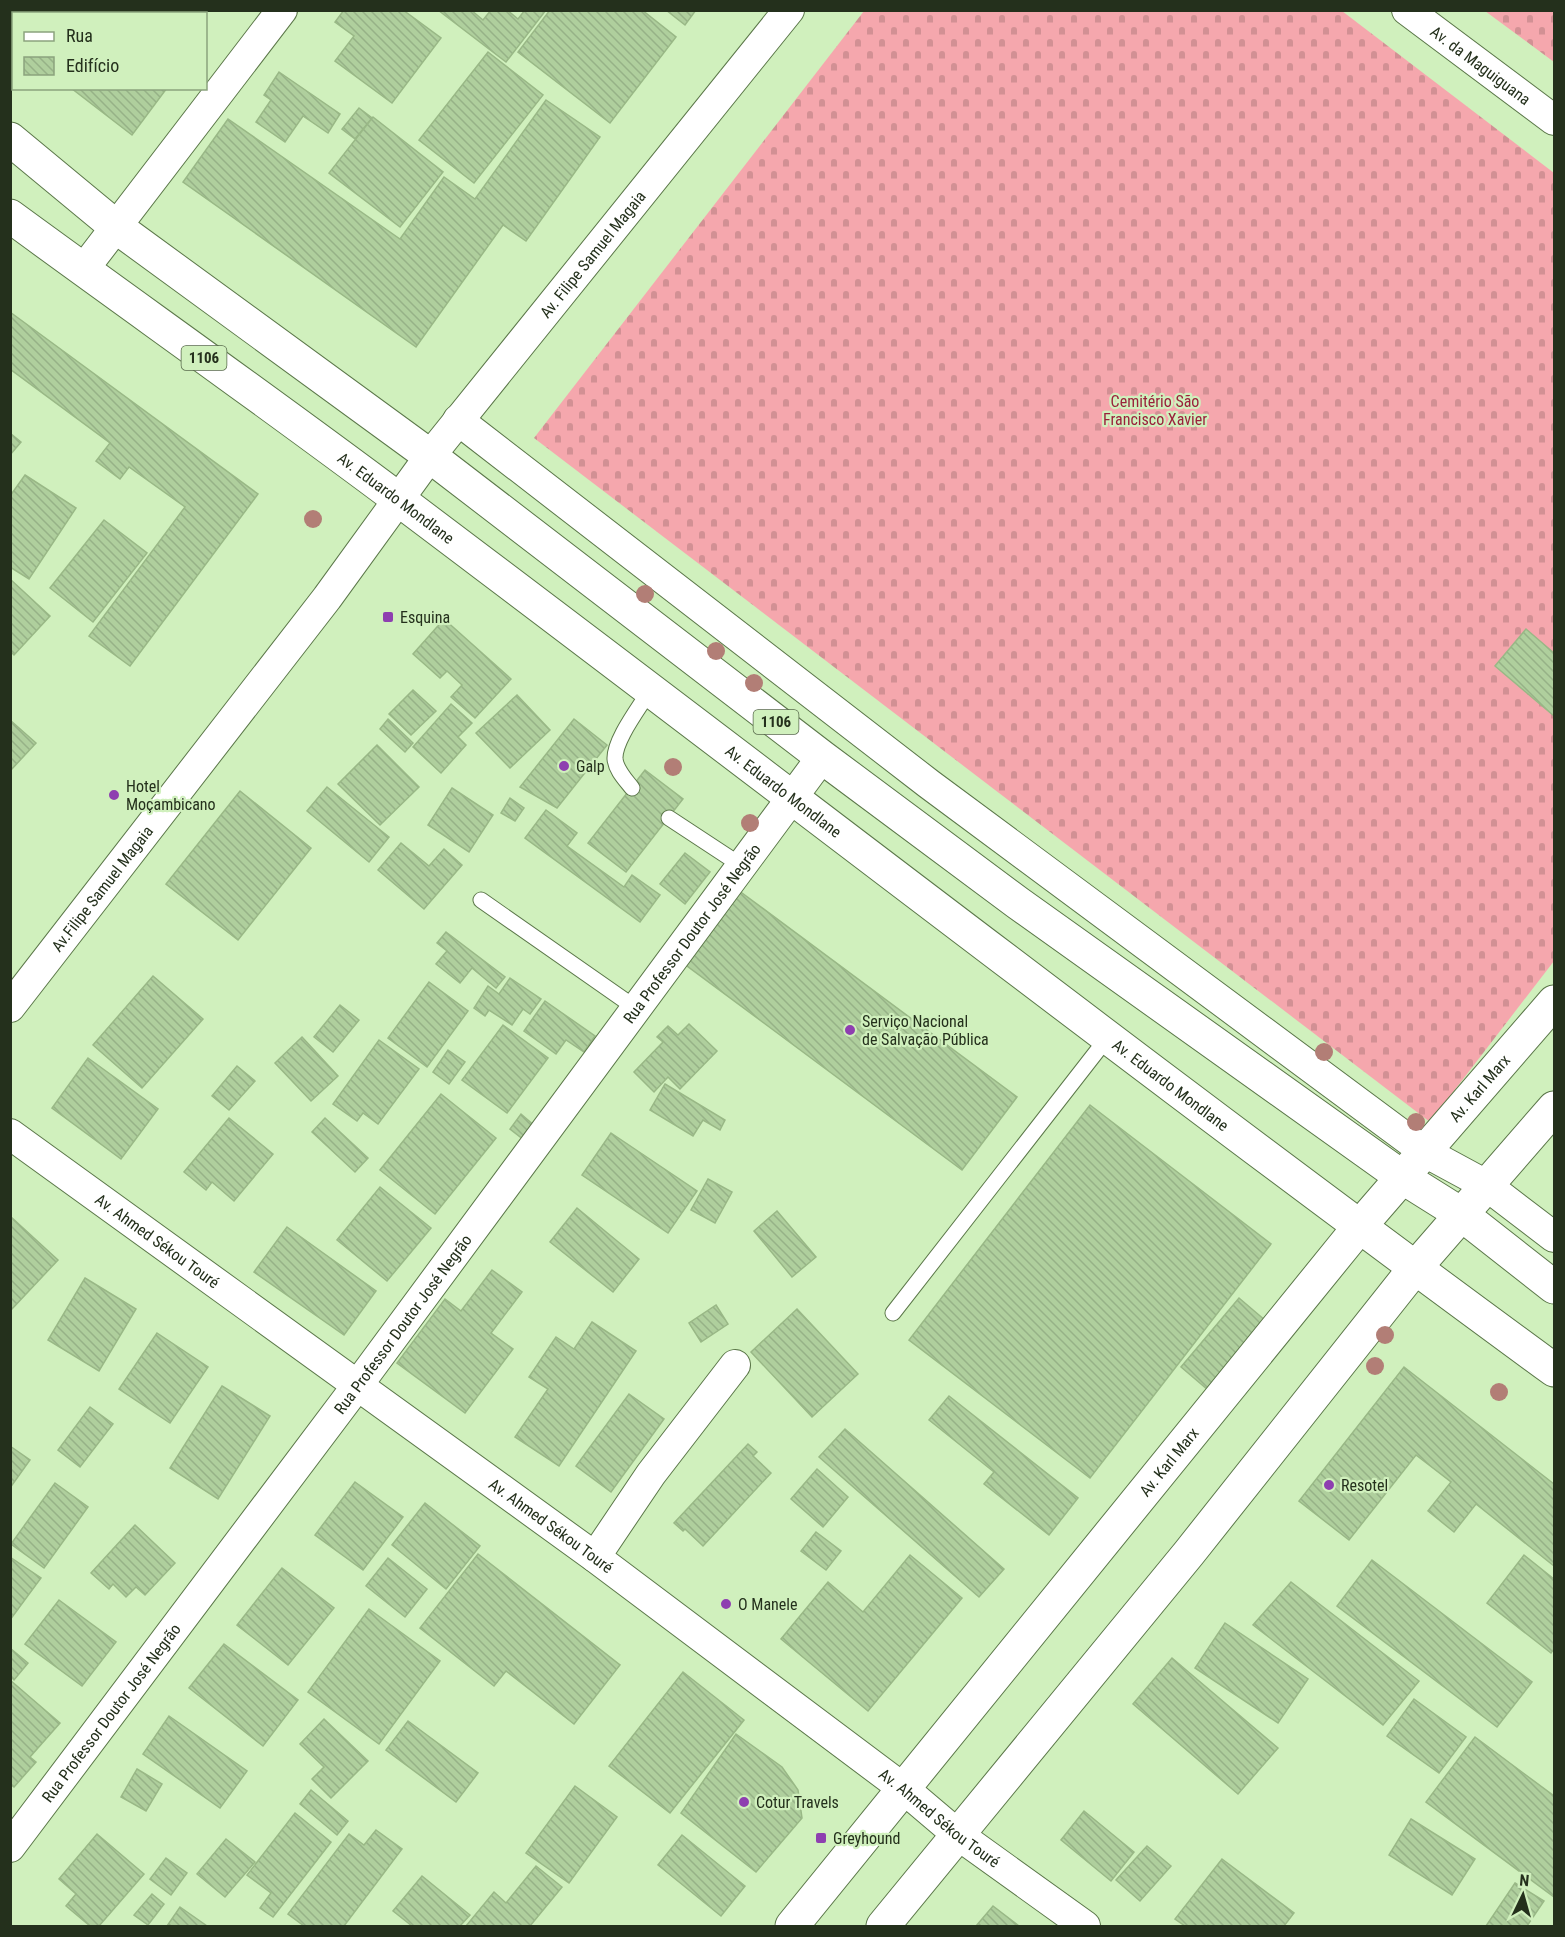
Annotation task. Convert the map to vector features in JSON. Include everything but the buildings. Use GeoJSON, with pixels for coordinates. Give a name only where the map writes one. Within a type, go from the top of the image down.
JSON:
{"type":"FeatureCollection","features":[{"type":"Feature","properties":{"kind":"main road","name":"1106"},"geometry":{"type":"LineString","coordinates":[[10,139],[115,226],[430,456],[822,757],[1018,903],[1402,1177],[1461,1214],[1554,1287]]}},
{"type":"Feature","properties":{"kind":"main road","name":"Av. Eduardo Mondlane"},"geometry":{"type":"LineString","coordinates":[[10,216],[398,499],[792,799],[1554,1370]]}},
{"type":"Feature","properties":{"kind":"main road","name":"Av. Karl Marx"},"geometry":{"type":"LineString","coordinates":[[792,1926],[1360,1226],[1554,1002]]}},
{"type":"Feature","properties":{"kind":"main road"},"geometry":{"type":"LineString","coordinates":[[883,1926],[1181,1562],[1415,1268],[1554,1108]]}},
{"type":"Feature","properties":{"kind":"street"},"geometry":{"type":"LineString","coordinates":[[83,270],[282,10]]}},
{"type":"Feature","properties":{"kind":"street","name":"Av. Filipe Samuel Magaia"},"geometry":{"type":"LineString","coordinates":[[398,499],[430,456],[789,10]]}},
{"type":"Feature","properties":{"kind":"street","name":"Av. da Maguiguana"},"geometry":{"type":"LineString","coordinates":[[1407,10],[1554,120]]}},
{"type":"Feature","properties":{"kind":"street"},"geometry":{"type":"LineString","coordinates":[[459,420],[929,784],[1425,1152],[1486,1185],[1554,1237]]}},
{"type":"Feature","properties":{"kind":"street","name":"Av.Filipe Samuel Magaia"},"geometry":{"type":"LineString","coordinates":[[10,1007],[327,598],[398,499]]}},
{"type":"Feature","properties":{"kind":"street","name":"Rua Professor Doutor José Negrão"},"geometry":{"type":"LineString","coordinates":[[10,1847],[357,1386],[822,757]]}},
{"type":"Feature","properties":{"kind":"street","name":"Av. Ahmed Sékou Touré"},"geometry":{"type":"LineString","coordinates":[[10,1134],[594,1557],[904,1790],[957,1834],[1085,1926]]}},
{"type":"Feature","properties":{"kind":"street"},"geometry":{"type":"LineString","coordinates":[[594,1557],[651,1474],[735,1365]]}},
{"type":"Feature","properties":{"kind":"lane"},"geometry":{"type":"LineString","coordinates":[[632,788],[619,770],[615,758],[617,745],[650,690]]}},
{"type":"Feature","properties":{"kind":"lane"},"geometry":{"type":"LineString","coordinates":[[669,818],[742,866]]}},
{"type":"Feature","properties":{"kind":"lane"},"geometry":{"type":"LineString","coordinates":[[481,900],[637,1009]]}},
{"type":"Feature","properties":{"kind":"lane"},"geometry":{"type":"LineString","coordinates":[[893,1313],[1108,1037]]}},
{"type":"Feature","properties":{"kind":"green space","name":"Cemitério São Francisco Xavier"},"geometry":{"type":"Polygon","coordinates":[[[864,11],[1342,11],[1554,173],[1554,961],[1430,1122],[534,438],[864,11]]]}},
{"type":"Feature","properties":{"kind":"green space"},"geometry":{"type":"Polygon","coordinates":[[[1485,11],[1554,11],[1554,62],[1485,11]]]}},
{"type":"Feature","properties":{"kind":"place","name":"Esquina"},"geometry":{"type":"Point","coordinates":[388,617]}},
{"type":"Feature","properties":{"kind":"place","name":"Galp"},"geometry":{"type":"Point","coordinates":[564,766]}},
{"type":"Feature","properties":{"kind":"place","name":"Hotel Moçambicano"},"geometry":{"type":"Point","coordinates":[114,795]}},
{"type":"Feature","properties":{"kind":"place","name":"Serviço Nacional de Salvação Pública"},"geometry":{"type":"Point","coordinates":[850,1030]}},
{"type":"Feature","properties":{"kind":"place","name":"Resotel"},"geometry":{"type":"Point","coordinates":[1329,1485]}},
{"type":"Feature","properties":{"kind":"place","name":"O Manele"},"geometry":{"type":"Point","coordinates":[726,1604]}},
{"type":"Feature","properties":{"kind":"place","name":"Cotur Travels"},"geometry":{"type":"Point","coordinates":[744,1802]}},
{"type":"Feature","properties":{"kind":"place","name":"Greyhound"},"geometry":{"type":"Point","coordinates":[821,1838]}}]}
